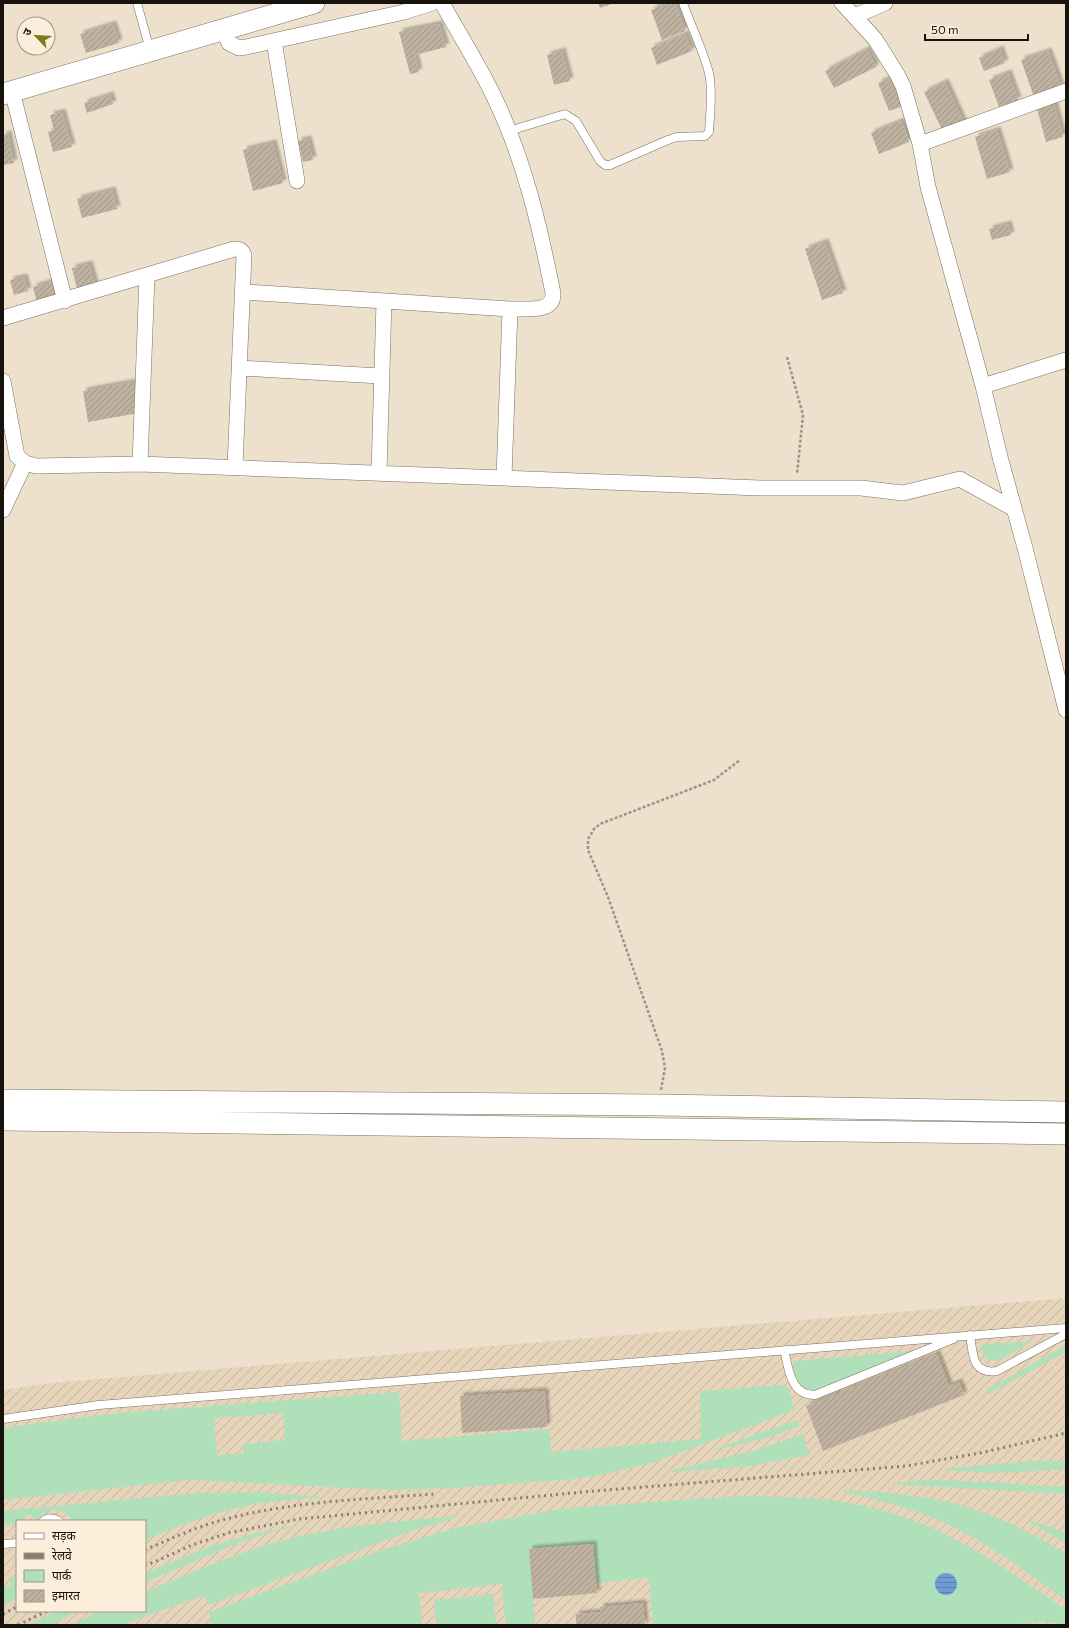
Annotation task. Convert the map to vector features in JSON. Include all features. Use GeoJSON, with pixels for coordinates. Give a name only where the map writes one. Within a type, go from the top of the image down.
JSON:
{"type":"FeatureCollection","features":[{"type":"Feature","properties":{"kind":"street"},"geometry":{"type":"LineString","coordinates":[[65,301],[7,92],[314,3]]}},
{"type":"Feature","properties":{"kind":"street"},"geometry":{"type":"LineString","coordinates":[[223,29],[229,43],[238,48],[404,12],[432,3]]}},
{"type":"Feature","properties":{"kind":"street"},"geometry":{"type":"LineString","coordinates":[[244,292],[510,309],[545,308],[550,305],[553,300],[540,225],[509,131],[492,92],[442,3]]}},
{"type":"Feature","properties":{"kind":"street"},"geometry":{"type":"LineString","coordinates":[[842,3],[875,39],[903,86],[920,144],[928,187],[983,386],[1000,458],[1066,710]]}},
{"type":"Feature","properties":{"kind":"street"},"geometry":{"type":"LineString","coordinates":[[855,16],[885,3]]}},
{"type":"Feature","properties":{"kind":"street"},"geometry":{"type":"LineString","coordinates":[[274,41],[297,181]]}},
{"type":"Feature","properties":{"kind":"street"},"geometry":{"type":"LineString","coordinates":[[920,144],[1066,91]]}},
{"type":"Feature","properties":{"kind":"street"},"geometry":{"type":"LineString","coordinates":[[3,318],[239,249],[244,255],[244,292],[235,467]]}},
{"type":"Feature","properties":{"kind":"street"},"geometry":{"type":"LineString","coordinates":[[140,464],[147,276]]}},
{"type":"Feature","properties":{"kind":"street"},"geometry":{"type":"LineString","coordinates":[[378,472],[380,376],[384,301]]}},
{"type":"Feature","properties":{"kind":"street"},"geometry":{"type":"LineString","coordinates":[[504,478],[510,309]]}},
{"type":"Feature","properties":{"kind":"street"},"geometry":{"type":"LineString","coordinates":[[983,386],[1066,360]]}},
{"type":"Feature","properties":{"kind":"street"},"geometry":{"type":"LineString","coordinates":[[240,368],[380,376]]}},
{"type":"Feature","properties":{"kind":"street"},"geometry":{"type":"LineString","coordinates":[[3,381],[17,456],[25,463],[36,466],[140,464],[378,472],[446,477],[504,478],[543,481],[795,489],[861,488],[903,493],[960,479],[1014,509]]}},
{"type":"Feature","properties":{"kind":"street"},"geometry":{"type":"LineString","coordinates":[[3,510],[25,463]]}},
{"type":"Feature","properties":{"kind":"street"},"geometry":{"type":"LineString","coordinates":[[3,1100],[658,1105],[1066,1112]]}},
{"type":"Feature","properties":{"kind":"street"},"geometry":{"type":"LineString","coordinates":[[3,1120],[1066,1134]]}},
{"type":"Feature","properties":{"kind":"lane"},"geometry":{"type":"LineString","coordinates":[[137,3],[150,50]]}},
{"type":"Feature","properties":{"kind":"lane"},"geometry":{"type":"LineString","coordinates":[[509,131],[565,114],[576,121],[600,161],[605,165],[610,165],[677,137],[705,136],[709,132],[710,126],[709,73],[683,3]]}},
{"type":"Feature","properties":{"kind":"lane"},"geometry":{"type":"LineString","coordinates":[[3,1419],[99,1405],[1066,1328]]}},
{"type":"Feature","properties":{"kind":"lane"},"geometry":{"type":"LineString","coordinates":[[970,1335],[976,1364],[980,1368],[991,1372],[997,1371],[1066,1334]]}},
{"type":"Feature","properties":{"kind":"lane"},"geometry":{"type":"LineString","coordinates":[[784,1350],[794,1384],[802,1392],[815,1395],[960,1336]]}},
{"type":"Feature","properties":{"kind":"lane"},"geometry":{"type":"LineString","coordinates":[[44,1520],[46,1518],[52,1518],[57,1520]]}},
{"type":"Feature","properties":{"kind":"lane"},"geometry":{"type":"LineString","coordinates":[[3,1544],[16,1543]]}},
{"type":"Feature","properties":{"kind":"path"},"geometry":{"type":"LineString","coordinates":[[787,357],[803,415],[795,489]]}},
{"type":"Feature","properties":{"kind":"path"},"geometry":{"type":"LineString","coordinates":[[658,1105],[664,1068],[662,1051],[608,897],[588,850],[588,839],[594,829],[600,824],[714,780],[740,760]]}},
{"type":"Feature","properties":{"kind":"shaded area"},"geometry":{"type":"Polygon","coordinates":[[[1066,1298],[1066,1625],[3,1625],[3,1390],[50,1383],[1066,1298]]]}},
{"type":"Feature","properties":{"kind":"green space"},"geometry":{"type":"Polygon","coordinates":[[[1032,1342],[997,1361],[986,1359],[983,1355],[982,1344],[1032,1342]]]}},
{"type":"Feature","properties":{"kind":"green space"},"geometry":{"type":"Polygon","coordinates":[[[1066,1345],[1066,1352],[988,1394],[986,1390],[1066,1345]]]}},
{"type":"Feature","properties":{"kind":"green space"},"geometry":{"type":"Polygon","coordinates":[[[911,1351],[817,1390],[806,1388],[799,1382],[796,1377],[793,1361],[911,1351]]]}},
{"type":"Feature","properties":{"kind":"green space"},"geometry":{"type":"Polygon","coordinates":[[[783,1385],[789,1389],[794,1410],[654,1462],[602,1475],[565,1480],[451,1488],[393,1490],[188,1480],[3,1500],[3,1428],[117,1413],[399,1392],[402,1441],[549,1429],[551,1452],[701,1439],[700,1391],[783,1385]],[[283,1413],[214,1418],[217,1455],[244,1453],[243,1444],[285,1440],[283,1413]]]}},
{"type":"Feature","properties":{"kind":"green space"},"geometry":{"type":"Polygon","coordinates":[[[797,1420],[799,1426],[767,1438],[715,1450],[715,1449],[797,1420]]]}},
{"type":"Feature","properties":{"kind":"green space"},"geometry":{"type":"Polygon","coordinates":[[[803,1434],[809,1455],[744,1467],[672,1472],[672,1470],[753,1451],[803,1434]]]}},
{"type":"Feature","properties":{"kind":"green space"},"geometry":{"type":"Polygon","coordinates":[[[1032,1461],[1066,1461],[1066,1469],[1000,1473],[945,1470],[945,1469],[1032,1461]]]}},
{"type":"Feature","properties":{"kind":"green space"},"geometry":{"type":"Polygon","coordinates":[[[923,1480],[950,1480],[1066,1487],[1066,1494],[890,1484],[923,1480]]]}},
{"type":"Feature","properties":{"kind":"green space"},"geometry":{"type":"Polygon","coordinates":[[[843,1490],[925,1497],[952,1503],[982,1512],[1025,1531],[1066,1553],[1066,1600],[1007,1559],[977,1540],[945,1523],[907,1508],[843,1492],[843,1490]]]}},
{"type":"Feature","properties":{"kind":"green space"},"geometry":{"type":"Polygon","coordinates":[[[256,1492],[325,1497],[261,1503],[232,1509],[173,1528],[146,1540],[146,1520],[71,1520],[69,1516],[60,1510],[45,1513],[36,1520],[32,1515],[28,1515],[24,1520],[16,1520],[16,1524],[3,1525],[3,1511],[197,1493],[256,1492]]]}},
{"type":"Feature","properties":{"kind":"green space"},"geometry":{"type":"Polygon","coordinates":[[[726,1497],[813,1498],[831,1500],[893,1513],[920,1523],[971,1548],[995,1562],[1066,1610],[1066,1625],[1045,1622],[1006,1625],[653,1625],[649,1578],[596,1583],[593,1544],[529,1549],[535,1625],[506,1625],[502,1584],[419,1593],[422,1625],[212,1625],[209,1612],[385,1549],[455,1528],[568,1508],[726,1497]]]}},
{"type":"Feature","properties":{"kind":"green space"},"geometry":{"type":"Polygon","coordinates":[[[456,1516],[456,1518],[411,1531],[209,1605],[205,1595],[121,1625],[72,1625],[96,1612],[146,1612],[146,1592],[247,1551],[325,1531],[390,1522],[456,1516]]]}},
{"type":"Feature","properties":{"kind":"green space"},"geometry":{"type":"Polygon","coordinates":[[[1030,1520],[1066,1533],[1066,1543],[1029,1522],[1030,1520]]]}},
{"type":"Feature","properties":{"kind":"green space"},"geometry":{"type":"Polygon","coordinates":[[[314,1522],[276,1531],[241,1542],[146,1582],[146,1573],[211,1546],[248,1535],[314,1522]]]}},
{"type":"Feature","properties":{"kind":"green space"},"geometry":{"type":"Polygon","coordinates":[[[10,1577],[16,1577],[16,1599],[3,1606],[3,1587],[11,1586],[10,1577]]]}},
{"type":"Feature","properties":{"kind":"green space"},"geometry":{"type":"Polygon","coordinates":[[[493,1594],[496,1624],[436,1625],[434,1600],[493,1594]]]}},
{"type":"Feature","properties":{"kind":"green space"},"geometry":{"type":"Polygon","coordinates":[[[55,1612],[75,1612],[51,1625],[28,1625],[55,1612]]]}},
{"type":"Feature","properties":{"kind":"water"},"geometry":{"type":"Polygon","coordinates":[[[946,1573],[954,1576],[957,1584],[954,1592],[946,1595],[938,1592],[935,1584],[938,1576],[946,1573]]]}},
{"type":"Feature","properties":{"kind":"building"},"geometry":{"type":"Polygon","coordinates":[[[598,3],[615,3],[600,8],[598,3]]]}},
{"type":"Feature","properties":{"kind":"building"},"geometry":{"type":"Polygon","coordinates":[[[669,3],[675,3],[685,31],[662,40],[651,10],[669,3]]]}},
{"type":"Feature","properties":{"kind":"building"},"geometry":{"type":"Polygon","coordinates":[[[113,24],[119,43],[86,53],[80,34],[113,24]]]}},
{"type":"Feature","properties":{"kind":"building"},"geometry":{"type":"Polygon","coordinates":[[[439,24],[446,47],[415,55],[419,72],[410,74],[399,32],[439,24]]]}},
{"type":"Feature","properties":{"kind":"building"},"geometry":{"type":"Polygon","coordinates":[[[685,34],[692,51],[657,65],[651,48],[685,34]]]}},
{"type":"Feature","properties":{"kind":"building"},"geometry":{"type":"Polygon","coordinates":[[[867,49],[876,67],[834,88],[825,71],[867,49]]]}},
{"type":"Feature","properties":{"kind":"building"},"geometry":{"type":"Polygon","coordinates":[[[1000,49],[1005,63],[984,71],[979,58],[1000,49]]]}},
{"type":"Feature","properties":{"kind":"building"},"geometry":{"type":"Polygon","coordinates":[[[562,51],[570,81],[554,85],[547,55],[562,51]]]}},
{"type":"Feature","properties":{"kind":"building"},"geometry":{"type":"Polygon","coordinates":[[[1048,51],[1061,87],[1034,97],[1021,60],[1048,51]]]}},
{"type":"Feature","properties":{"kind":"building"},"geometry":{"type":"Polygon","coordinates":[[[1008,73],[1018,100],[999,107],[989,80],[1008,73]]]}},
{"type":"Feature","properties":{"kind":"building"},"geometry":{"type":"Polygon","coordinates":[[[893,77],[903,106],[889,111],[878,83],[893,77]]]}},
{"type":"Feature","properties":{"kind":"building"},"geometry":{"type":"Polygon","coordinates":[[[945,82],[964,124],[944,134],[924,92],[945,82]]]}},
{"type":"Feature","properties":{"kind":"building"},"geometry":{"type":"Polygon","coordinates":[[[110,95],[113,104],[87,113],[84,103],[110,95]]]}},
{"type":"Feature","properties":{"kind":"building"},"geometry":{"type":"Polygon","coordinates":[[[1054,104],[1063,137],[1046,142],[1037,109],[1054,104]]]}},
{"type":"Feature","properties":{"kind":"building"},"geometry":{"type":"Polygon","coordinates":[[[62,112],[72,147],[53,152],[48,132],[54,130],[50,115],[62,112]]]}},
{"type":"Feature","properties":{"kind":"building"},"geometry":{"type":"Polygon","coordinates":[[[901,121],[909,142],[879,154],[871,133],[901,121]]]}},
{"type":"Feature","properties":{"kind":"building"},"geometry":{"type":"Polygon","coordinates":[[[997,130],[1010,172],[987,179],[975,137],[997,130]]]}},
{"type":"Feature","properties":{"kind":"building"},"geometry":{"type":"Polygon","coordinates":[[[8,134],[14,163],[3,165],[3,135],[8,134]]]}},
{"type":"Feature","properties":{"kind":"building"},"geometry":{"type":"Polygon","coordinates":[[[308,139],[313,160],[303,162],[298,141],[308,139]]]}},
{"type":"Feature","properties":{"kind":"building"},"geometry":{"type":"Polygon","coordinates":[[[273,143],[283,183],[253,191],[243,150],[273,143]]]}},
{"type":"Feature","properties":{"kind":"building"},"geometry":{"type":"Polygon","coordinates":[[[112,190],[117,209],[82,218],[77,199],[112,190]]]}},
{"type":"Feature","properties":{"kind":"building"},"geometry":{"type":"Polygon","coordinates":[[[1008,224],[1011,235],[992,240],[989,229],[1008,224]]]}},
{"type":"Feature","properties":{"kind":"building"},"geometry":{"type":"Polygon","coordinates":[[[825,242],[843,293],[822,300],[805,249],[825,242]]]}},
{"type":"Feature","properties":{"kind":"building"},"geometry":{"type":"Polygon","coordinates":[[[89,264],[96,288],[78,293],[72,268],[89,264]]]}},
{"type":"Feature","properties":{"kind":"building"},"geometry":{"type":"Polygon","coordinates":[[[24,277],[28,291],[14,295],[10,280],[24,277]]]}},
{"type":"Feature","properties":{"kind":"building"},"geometry":{"type":"Polygon","coordinates":[[[56,280],[60,296],[37,303],[33,287],[56,280]]]}},
{"type":"Feature","properties":{"kind":"building"},"geometry":{"type":"Polygon","coordinates":[[[133,382],[139,413],[88,422],[83,391],[133,382]]]}},
{"type":"Feature","properties":{"kind":"building"},"geometry":{"type":"Polygon","coordinates":[[[937,1354],[949,1386],[959,1382],[964,1395],[823,1451],[806,1406],[937,1354]]]}},
{"type":"Feature","properties":{"kind":"building"},"geometry":{"type":"Polygon","coordinates":[[[545,1391],[547,1427],[462,1433],[460,1396],[545,1391]]]}},
{"type":"Feature","properties":{"kind":"building"},"geometry":{"type":"Polygon","coordinates":[[[593,1544],[597,1593],[533,1599],[529,1549],[593,1544]]]}},
{"type":"Feature","properties":{"kind":"building"},"geometry":{"type":"Polygon","coordinates":[[[643,1603],[645,1625],[576,1625],[576,1614],[601,1612],[600,1607],[643,1603]]]}},
{"type":"Feature","properties":{"kind":"railway"},"geometry":{"type":"LineString","coordinates":[[146,1566],[192,1545],[228,1533],[299,1519],[594,1491],[906,1466],[980,1453],[1066,1433]]}},
{"type":"Feature","properties":{"kind":"railway"},"geometry":{"type":"LineString","coordinates":[[146,1550],[211,1523],[283,1507],[333,1501],[434,1494]]}},
{"type":"Feature","properties":{"kind":"railway"},"geometry":{"type":"LineString","coordinates":[[3,1614],[16,1608]]}},
{"type":"Feature","properties":{"kind":"railway"},"geometry":{"type":"LineString","coordinates":[[18,1625],[45,1612]]}}]}
